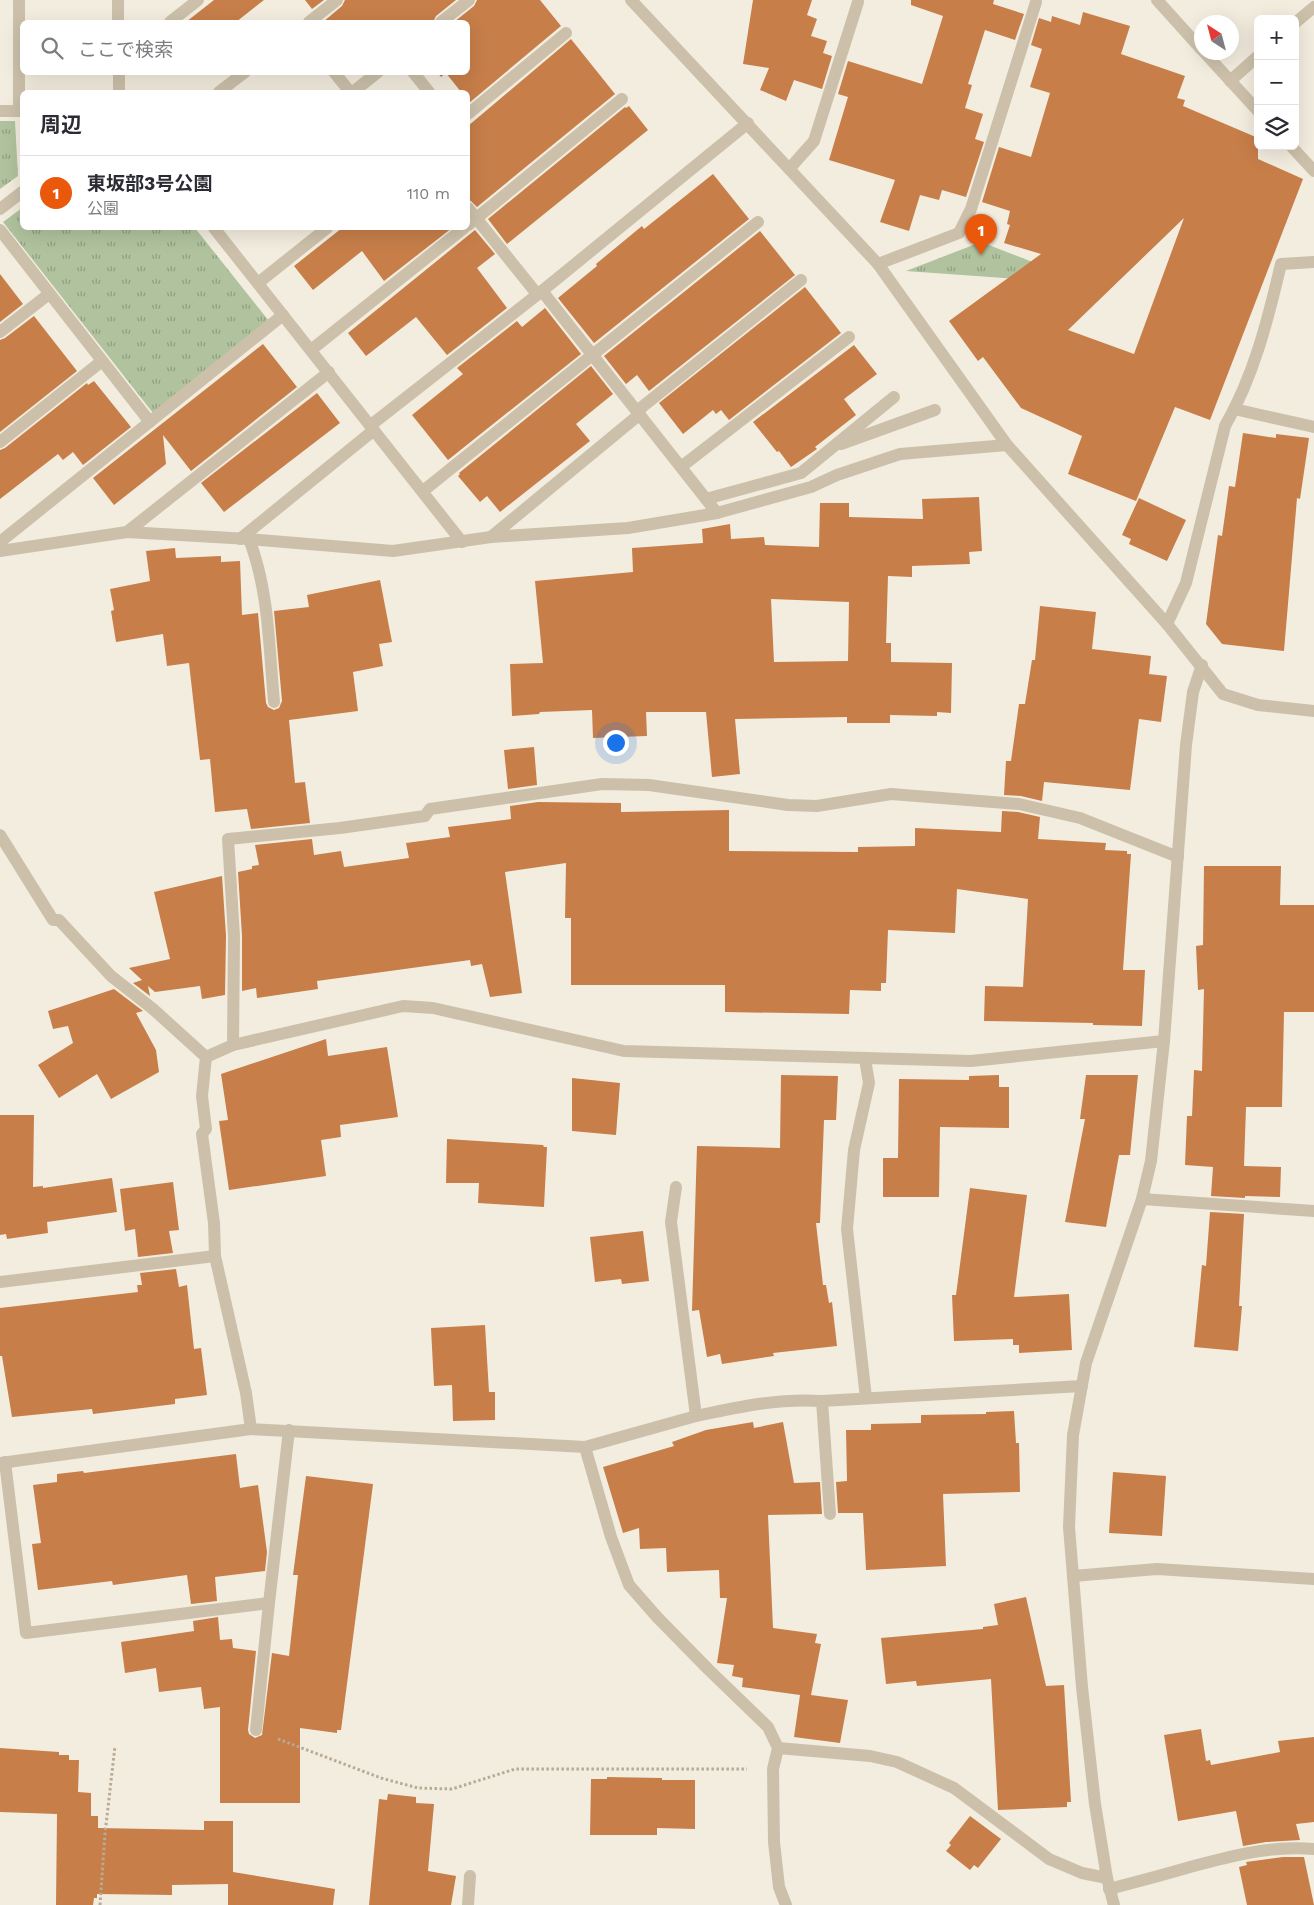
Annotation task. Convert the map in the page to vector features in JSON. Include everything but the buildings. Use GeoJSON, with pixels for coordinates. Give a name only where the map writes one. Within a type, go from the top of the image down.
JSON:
{"type":"FeatureCollection","features":[{"type":"Feature","properties":{"kind":"street"},"geometry":{"type":"LineString","coordinates":[[0,111],[20,111],[19,0]]}},
{"type":"Feature","properties":{"kind":"street"},"geometry":{"type":"LineString","coordinates":[[118,0],[118,20]]}},
{"type":"Feature","properties":{"kind":"street"},"geometry":{"type":"LineString","coordinates":[[173,20],[198,0]]}},
{"type":"Feature","properties":{"kind":"street"},"geometry":{"type":"LineString","coordinates":[[312,20],[337,0]]}},
{"type":"Feature","properties":{"kind":"street"},"geometry":{"type":"LineString","coordinates":[[444,20],[469,0]]}},
{"type":"Feature","properties":{"kind":"street"},"geometry":{"type":"LineString","coordinates":[[631,0],[878,264],[1007,445],[1167,624],[1224,694],[1258,705],[1314,711]]}},
{"type":"Feature","properties":{"kind":"street"},"geometry":{"type":"LineString","coordinates":[[1157,0],[1194,41]]}},
{"type":"Feature","properties":{"kind":"street"},"geometry":{"type":"LineString","coordinates":[[790,168],[814,141],[858,2]]}},
{"type":"Feature","properties":{"kind":"street"},"geometry":{"type":"LineString","coordinates":[[878,264],[959,233],[971,209],[1036,2]]}},
{"type":"Feature","properties":{"kind":"street"},"geometry":{"type":"LineString","coordinates":[[1299,20],[1314,7]]}},
{"type":"Feature","properties":{"kind":"street"},"geometry":{"type":"LineString","coordinates":[[470,112],[566,33]]}},
{"type":"Feature","properties":{"kind":"street"},"geometry":{"type":"LineString","coordinates":[[1211,60],[1254,107]]}},
{"type":"Feature","properties":{"kind":"street"},"geometry":{"type":"LineString","coordinates":[[1230,81],[1254,60]]}},
{"type":"Feature","properties":{"kind":"street"},"geometry":{"type":"LineString","coordinates":[[119,75],[119,90]]}},
{"type":"Feature","properties":{"kind":"street"},"geometry":{"type":"LineString","coordinates":[[222,90],[241,75]]}},
{"type":"Feature","properties":{"kind":"street"},"geometry":{"type":"LineString","coordinates":[[337,75],[350,90]]}},
{"type":"Feature","properties":{"kind":"street"},"geometry":{"type":"LineString","coordinates":[[355,90],[374,75]]}},
{"type":"Feature","properties":{"kind":"street"},"geometry":{"type":"LineString","coordinates":[[415,75],[427,90]]}},
{"type":"Feature","properties":{"kind":"street"},"geometry":{"type":"LineString","coordinates":[[622,100],[472,221],[539,292],[593,355],[717,513]]}},
{"type":"Feature","properties":{"kind":"street"},"geometry":{"type":"LineString","coordinates":[[244,539],[373,428],[748,123]]}},
{"type":"Feature","properties":{"kind":"street"},"geometry":{"type":"LineString","coordinates":[[1295,150],[1314,171]]}},
{"type":"Feature","properties":{"kind":"street"},"geometry":{"type":"LineString","coordinates":[[0,208],[20,193]]}},
{"type":"Feature","properties":{"kind":"street"},"geometry":{"type":"LineString","coordinates":[[422,491],[758,222]]}},
{"type":"Feature","properties":{"kind":"street"},"geometry":{"type":"LineString","coordinates":[[0,230],[150,422]]}},
{"type":"Feature","properties":{"kind":"street"},"geometry":{"type":"LineString","coordinates":[[216,230],[462,542]]}},
{"type":"Feature","properties":{"kind":"street"},"geometry":{"type":"LineString","coordinates":[[258,283],[324,230]]}},
{"type":"Feature","properties":{"kind":"street"},"geometry":{"type":"LineString","coordinates":[[311,350],[461,230]]}},
{"type":"Feature","properties":{"kind":"street"},"geometry":{"type":"LineString","coordinates":[[1167,624],[1186,583],[1225,426],[1234,410],[1264,333],[1281,264],[1314,262]]}},
{"type":"Feature","properties":{"kind":"street"},"geometry":{"type":"LineString","coordinates":[[491,537],[638,413],[801,280]]}},
{"type":"Feature","properties":{"kind":"street"},"geometry":{"type":"LineString","coordinates":[[0,332],[49,294]]}},
{"type":"Feature","properties":{"kind":"street"},"geometry":{"type":"LineString","coordinates":[[1,548],[150,422],[283,314]]}},
{"type":"Feature","properties":{"kind":"street"},"geometry":{"type":"LineString","coordinates":[[681,467],[849,337]]}},
{"type":"Feature","properties":{"kind":"street"},"geometry":{"type":"LineString","coordinates":[[0,442],[102,361]]}},
{"type":"Feature","properties":{"kind":"street"},"geometry":{"type":"LineString","coordinates":[[127,532],[329,372]]}},
{"type":"Feature","properties":{"kind":"street"},"geometry":{"type":"LineString","coordinates":[[706,499],[801,473],[894,397]]}},
{"type":"Feature","properties":{"kind":"street"},"geometry":{"type":"LineString","coordinates":[[832,448],[935,410]]}},
{"type":"Feature","properties":{"kind":"street"},"geometry":{"type":"LineString","coordinates":[[1234,410],[1314,427]]}},
{"type":"Feature","properties":{"kind":"street"},"geometry":{"type":"LineString","coordinates":[[1,548],[127,532],[393,551],[491,537],[628,528],[717,513],[811,487],[837,475],[900,454],[1007,445]]}},
{"type":"Feature","properties":{"kind":"street"},"geometry":{"type":"LineString","coordinates":[[244,539],[258,562],[266,609],[274,702]]}},
{"type":"Feature","properties":{"kind":"street"},"geometry":{"type":"LineString","coordinates":[[1114,1905],[1108,1883],[1092,1775],[1082,1687],[1069,1527],[1073,1444],[1086,1362],[1142,1200],[1151,1161],[1164,1041],[1187,736],[1192,692],[1202,665]]}},
{"type":"Feature","properties":{"kind":"street"},"geometry":{"type":"LineString","coordinates":[[233,1046],[234,936],[228,839],[340,828],[425,816],[430,809],[602,784],[649,785],[817,806],[891,794],[1019,804],[1080,818],[1178,857]]}},
{"type":"Feature","properties":{"kind":"street"},"geometry":{"type":"LineString","coordinates":[[0,835],[53,920],[60,920],[111,976],[153,1009],[206,1057]]}},
{"type":"Feature","properties":{"kind":"street"},"geometry":{"type":"LineString","coordinates":[[206,1057],[233,1046],[403,1006],[433,1008],[624,1051],[971,1061],[1164,1041]]}},
{"type":"Feature","properties":{"kind":"street"},"geometry":{"type":"LineString","coordinates":[[206,1057],[202,1096],[206,1129],[202,1134],[214,1223],[215,1256],[246,1393],[251,1429]]}},
{"type":"Feature","properties":{"kind":"street"},"geometry":{"type":"LineString","coordinates":[[865,1059],[869,1082],[854,1150],[847,1229],[866,1398]]}},
{"type":"Feature","properties":{"kind":"street"},"geometry":{"type":"LineString","coordinates":[[676,1186],[671,1222],[696,1416]]}},
{"type":"Feature","properties":{"kind":"street"},"geometry":{"type":"LineString","coordinates":[[1142,1200],[1314,1211]]}},
{"type":"Feature","properties":{"kind":"street"},"geometry":{"type":"LineString","coordinates":[[0,1282],[215,1256]]}},
{"type":"Feature","properties":{"kind":"street"},"geometry":{"type":"LineString","coordinates":[[269,1603],[26,1633],[2,1463],[251,1429],[585,1447],[696,1416],[760,1403],[797,1399],[822,1401],[1082,1386]]}},
{"type":"Feature","properties":{"kind":"street"},"geometry":{"type":"LineString","coordinates":[[822,1401],[830,1514]]}},
{"type":"Feature","properties":{"kind":"street"},"geometry":{"type":"LineString","coordinates":[[256,1730],[289,1430]]}},
{"type":"Feature","properties":{"kind":"street"},"geometry":{"type":"LineString","coordinates":[[585,1447],[611,1538],[630,1585],[657,1617],[702,1664],[768,1727],[778,1748],[773,1768],[774,1842],[779,1887],[786,1905]]}},
{"type":"Feature","properties":{"kind":"street"},"geometry":{"type":"LineString","coordinates":[[1073,1576],[1157,1569],[1314,1579]]}},
{"type":"Feature","properties":{"kind":"street"},"geometry":{"type":"LineString","coordinates":[[778,1748],[870,1756],[897,1762],[954,1788],[1049,1859],[1108,1883],[1270,1849],[1314,1849]]}},
{"type":"Feature","properties":{"kind":"street"},"geometry":{"type":"LineString","coordinates":[[468,1905],[470,1876]]}},
{"type":"Feature","properties":{"kind":"path"},"geometry":{"type":"LineString","coordinates":[[256,1730],[381,1778],[418,1788],[452,1789],[515,1769],[773,1768]]}},
{"type":"Feature","properties":{"kind":"path"},"geometry":{"type":"LineString","coordinates":[[100,1905],[105,1834],[115,1746]]}},
{"type":"Feature","properties":{"kind":"green space"},"geometry":{"type":"Polygon","coordinates":[[[0,121],[15,121],[18,176],[0,189],[0,121]]]}},
{"type":"Feature","properties":{"kind":"green space"},"geometry":{"type":"Polygon","coordinates":[[[20,209],[20,230],[197,230],[269,321],[153,413],[3,222],[20,209]]]}},
{"type":"Feature","properties":{"kind":"green space"},"geometry":{"type":"Polygon","coordinates":[[[981,242],[1048,268],[1031,280],[906,271],[981,242]]]}},
{"type":"Feature","properties":{"kind":"place","name":"東坂部3号公園"},"geometry":{"type":"Point","coordinates":[981,255]}}]}
